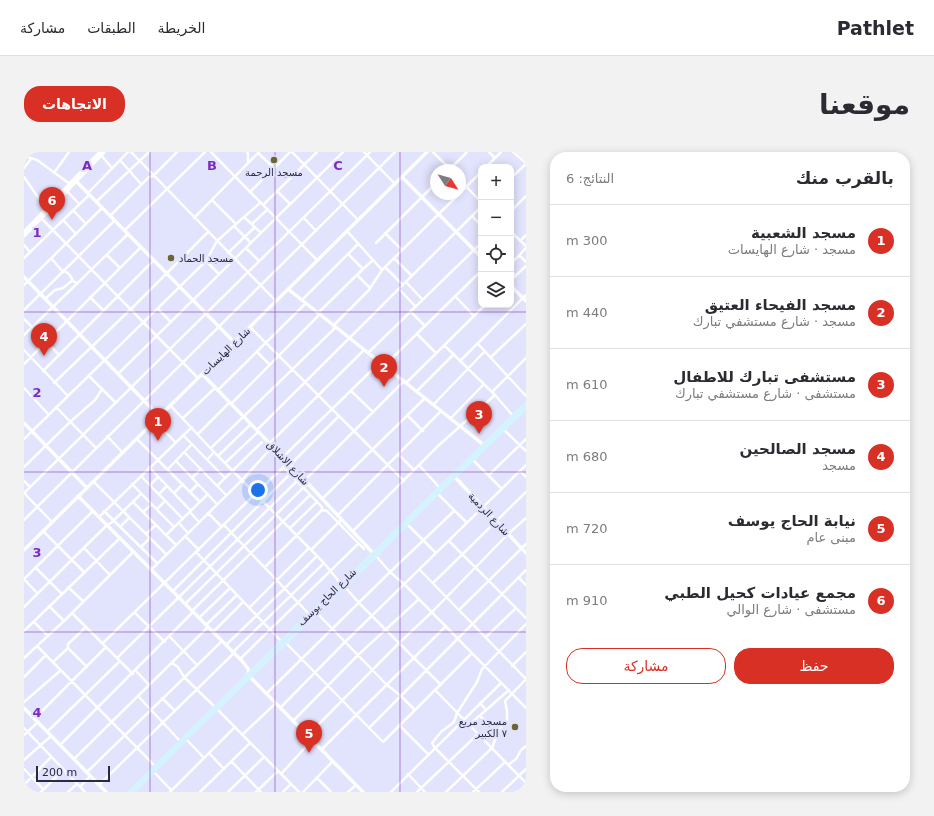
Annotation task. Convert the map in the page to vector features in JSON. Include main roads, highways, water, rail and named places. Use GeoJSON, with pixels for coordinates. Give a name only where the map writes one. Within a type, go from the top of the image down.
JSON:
{"type":"FeatureCollection","features":[{"type":"Feature","properties":{"kind":"main road","name":"شارع الحاج يوسف"},"geometry":{"type":"LineString","coordinates":[[129,792],[180,741],[286,643],[439,487],[473,460],[485,446],[504,430],[526,403]]}},
{"type":"Feature","properties":{"kind":"main road","name":"شارع الحاج يوسف"},"geometry":{"type":"LineString","coordinates":[[374,554],[407,524],[453,476],[514,417],[526,408]]}},
{"type":"Feature","properties":{"kind":"main road","name":"شارع الحاج يوسف"},"geometry":{"type":"LineString","coordinates":[[249,676],[281,641],[309,614],[343,585]]}},
{"type":"Feature","properties":{"kind":"main road","name":"شارع الحاج يوسف"},"geometry":{"type":"LineString","coordinates":[[134,792],[216,708]]}},
{"type":"Feature","properties":{"kind":"place","name":"مسجد الرحمة"},"geometry":{"type":"Point","coordinates":[274,160]}},
{"type":"Feature","properties":{"kind":"place","name":"مجمع عيادات كحيل الطبي"},"geometry":{"type":"Point","coordinates":[52,220]}},
{"type":"Feature","properties":{"kind":"place","name":"مسجد الحماد"},"geometry":{"type":"Point","coordinates":[171,258]}},
{"type":"Feature","properties":{"kind":"place","name":"مسجد الصالحين"},"geometry":{"type":"Point","coordinates":[44,356]}},
{"type":"Feature","properties":{"kind":"place","name":"مسجد الفيحاء العتيق"},"geometry":{"type":"Point","coordinates":[384,387]}},
{"type":"Feature","properties":{"kind":"place","name":"مستشفى تبارك للاطفال"},"geometry":{"type":"Point","coordinates":[479,434]}},
{"type":"Feature","properties":{"kind":"place","name":"مسجد الشعبية"},"geometry":{"type":"Point","coordinates":[158,441]}},
{"type":"Feature","properties":{"kind":"place","name":"مسجد مربع ٧ الكبير"},"geometry":{"type":"Point","coordinates":[515,727]}},
{"type":"Feature","properties":{"kind":"place","name":"نيابة الحاج يوسف"},"geometry":{"type":"Point","coordinates":[309,753]}}]}
